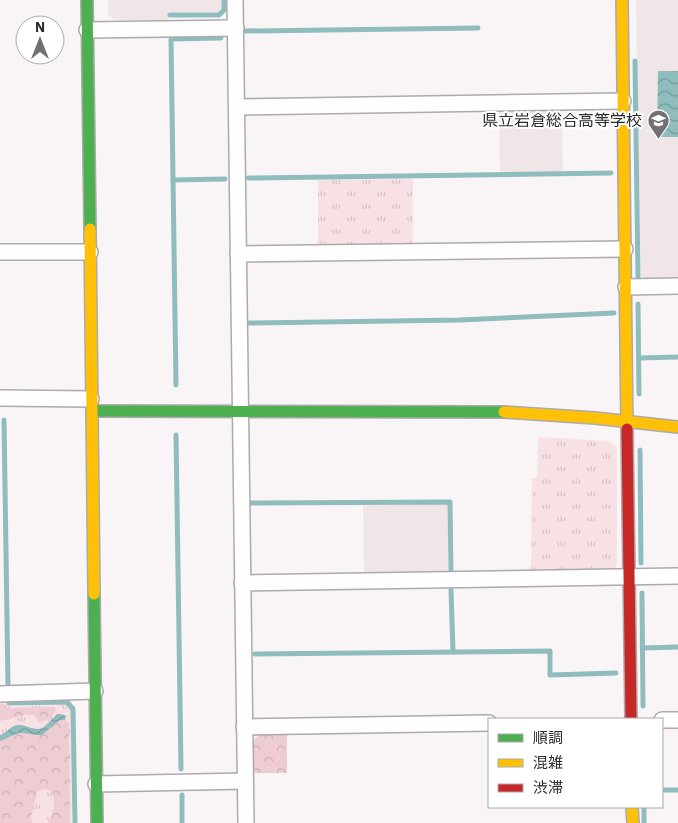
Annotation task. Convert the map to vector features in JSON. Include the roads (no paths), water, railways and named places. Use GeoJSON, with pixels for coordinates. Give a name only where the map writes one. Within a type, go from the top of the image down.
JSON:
{"type":"FeatureCollection","features":[{"type":"Feature","properties":{"kind":"street"},"geometry":{"type":"LineString","coordinates":[[87,0],[97,823]]}},
{"type":"Feature","properties":{"kind":"street"},"geometry":{"type":"LineString","coordinates":[[235,0],[246,823]]}},
{"type":"Feature","properties":{"kind":"street"},"geometry":{"type":"LineString","coordinates":[[622,0],[631,718]]}},
{"type":"Feature","properties":{"kind":"street"},"geometry":{"type":"LineString","coordinates":[[87,30],[236,28]]}},
{"type":"Feature","properties":{"kind":"street"},"geometry":{"type":"LineString","coordinates":[[236,107],[624,101]]}},
{"type":"Feature","properties":{"kind":"street"},"geometry":{"type":"LineString","coordinates":[[238,254],[625,249]]}},
{"type":"Feature","properties":{"kind":"street"},"geometry":{"type":"LineString","coordinates":[[0,252],[90,252]]}},
{"type":"Feature","properties":{"kind":"street"},"geometry":{"type":"LineString","coordinates":[[626,287],[678,286]]}},
{"type":"Feature","properties":{"kind":"street"},"geometry":{"type":"LineString","coordinates":[[0,398],[91,405],[240,411],[511,412],[560,414],[678,427]]}},
{"type":"Feature","properties":{"kind":"street"},"geometry":{"type":"LineString","coordinates":[[242,583],[678,576]]}},
{"type":"Feature","properties":{"kind":"street"},"geometry":{"type":"LineString","coordinates":[[0,694],[95,691]]}},
{"type":"Feature","properties":{"kind":"street"},"geometry":{"type":"LineString","coordinates":[[663,720],[678,720]]}},
{"type":"Feature","properties":{"kind":"street"},"geometry":{"type":"LineString","coordinates":[[244,727],[488,723]]}},
{"type":"Feature","properties":{"kind":"street"},"geometry":{"type":"LineString","coordinates":[[96,784],[245,781]]}},
{"type":"Feature","properties":{"kind":"street"},"geometry":{"type":"LineString","coordinates":[[632,808],[632,823]]}},
{"type":"Feature","properties":{"kind":"water"},"geometry":{"type":"Polygon","coordinates":[[[658,71],[678,71],[678,137],[657,137],[658,71]]]}},
{"type":"Feature","properties":{"kind":"water"},"geometry":{"type":"Polygon","coordinates":[[[57,714],[66,716],[65,720],[60,720],[42,735],[20,733],[0,741],[0,735],[14,726],[21,725],[39,729],[57,714]]]}},
{"type":"Feature","properties":{"kind":"waterway"},"geometry":{"type":"LineString","coordinates":[[170,15],[219,15],[224,10],[224,0]]}},
{"type":"Feature","properties":{"kind":"waterway"},"geometry":{"type":"LineString","coordinates":[[245,31],[478,28]]}},
{"type":"Feature","properties":{"kind":"waterway"},"geometry":{"type":"LineString","coordinates":[[176,385],[171,39],[221,38]]}},
{"type":"Feature","properties":{"kind":"waterway"},"geometry":{"type":"LineString","coordinates":[[635,61],[638,277]]}},
{"type":"Feature","properties":{"kind":"waterway"},"geometry":{"type":"LineString","coordinates":[[248,178],[611,173]]}},
{"type":"Feature","properties":{"kind":"waterway"},"geometry":{"type":"LineString","coordinates":[[173,180],[225,179]]}},
{"type":"Feature","properties":{"kind":"waterway"},"geometry":{"type":"LineString","coordinates":[[638,304],[639,394]]}},
{"type":"Feature","properties":{"kind":"waterway"},"geometry":{"type":"LineString","coordinates":[[249,323],[460,320],[614,313]]}},
{"type":"Feature","properties":{"kind":"waterway"},"geometry":{"type":"LineString","coordinates":[[639,358],[678,357]]}},
{"type":"Feature","properties":{"kind":"waterway"},"geometry":{"type":"LineString","coordinates":[[4,420],[8,685]]}},
{"type":"Feature","properties":{"kind":"waterway"},"geometry":{"type":"LineString","coordinates":[[176,435],[181,769]]}},
{"type":"Feature","properties":{"kind":"waterway"},"geometry":{"type":"LineString","coordinates":[[640,450],[641,563]]}},
{"type":"Feature","properties":{"kind":"waterway"},"geometry":{"type":"LineString","coordinates":[[250,503],[450,502],[451,570]]}},
{"type":"Feature","properties":{"kind":"waterway"},"geometry":{"type":"LineString","coordinates":[[451,590],[453,652]]}},
{"type":"Feature","properties":{"kind":"waterway"},"geometry":{"type":"LineString","coordinates":[[642,593],[643,706]]}},
{"type":"Feature","properties":{"kind":"waterway"},"geometry":{"type":"LineString","coordinates":[[642,648],[678,647]]}},
{"type":"Feature","properties":{"kind":"waterway"},"geometry":{"type":"LineString","coordinates":[[255,654],[550,651],[550,675],[616,673]]}},
{"type":"Feature","properties":{"kind":"waterway"},"geometry":{"type":"LineString","coordinates":[[9,703],[67,702],[73,709],[75,823]]}},
{"type":"Feature","properties":{"kind":"waterway"},"geometry":{"type":"LineString","coordinates":[[663,790],[678,790]]}},
{"type":"Feature","properties":{"kind":"waterway"},"geometry":{"type":"LineString","coordinates":[[182,795],[182,823]]}},
{"type":"Feature","properties":{"kind":"waterway"},"geometry":{"type":"LineString","coordinates":[[644,808],[644,823]]}},
{"type":"Feature","properties":{"kind":"place","name":"県立岩倉総合高等学校"},"geometry":{"type":"Point","coordinates":[658,139]}}]}
